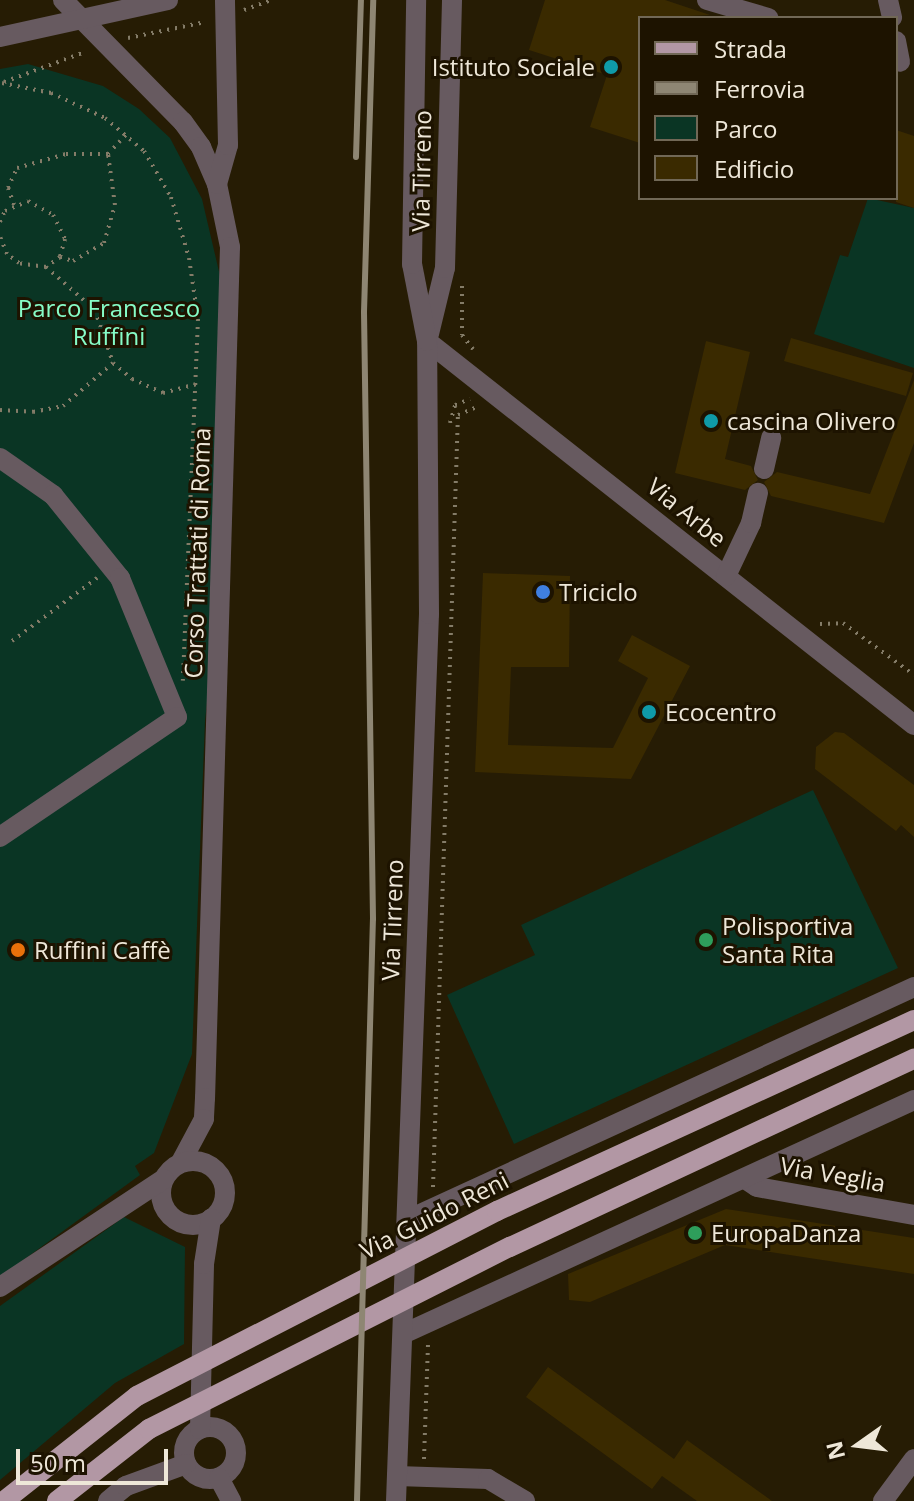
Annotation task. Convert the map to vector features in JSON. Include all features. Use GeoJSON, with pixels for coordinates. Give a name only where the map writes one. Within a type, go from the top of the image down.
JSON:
{"type":"FeatureCollection","features":[{"type":"Feature","properties":{"kind":"main road","name":"Via Guido Reni"},"geometry":{"type":"LineString","coordinates":[[4,1501],[137,1396],[497,1211],[914,1020]]}},
{"type":"Feature","properties":{"kind":"main road"},"geometry":{"type":"LineString","coordinates":[[57,1501],[122,1447],[162,1422],[510,1247],[914,1059]]}},
{"type":"Feature","properties":{"kind":"street","name":"Corso Trattati di Roma"},"geometry":{"type":"LineString","coordinates":[[63,0],[79,20],[183,122],[217,184],[230,247],[231,301],[204,1119],[181,1162]]}},
{"type":"Feature","properties":{"kind":"street"},"geometry":{"type":"LineString","coordinates":[[0,37],[168,0]]}},
{"type":"Feature","properties":{"kind":"street"},"geometry":{"type":"LineString","coordinates":[[217,184],[228,145],[225,0]]}},
{"type":"Feature","properties":{"kind":"street","name":"Via Tirreno"},"geometry":{"type":"LineString","coordinates":[[396,1501],[429,614],[427,341],[412,264],[416,0]]}},
{"type":"Feature","properties":{"kind":"street","name":"Via Tirreno"},"geometry":{"type":"LineString","coordinates":[[427,341],[445,268],[452,0]]}},
{"type":"Feature","properties":{"kind":"street"},"geometry":{"type":"LineString","coordinates":[[706,0],[761,16]]}},
{"type":"Feature","properties":{"kind":"street"},"geometry":{"type":"LineString","coordinates":[[898,52],[900,62]]}},
{"type":"Feature","properties":{"kind":"street","name":"Via Arbe"},"geometry":{"type":"LineString","coordinates":[[427,341],[914,725]]}},
{"type":"Feature","properties":{"kind":"street"},"geometry":{"type":"LineString","coordinates":[[764,469],[771,438]]}},
{"type":"Feature","properties":{"kind":"street"},"geometry":{"type":"LineString","coordinates":[[0,458],[53,495],[112,567],[177,717],[0,837]]}},
{"type":"Feature","properties":{"kind":"street"},"geometry":{"type":"LineString","coordinates":[[726,576],[751,523],[758,493]]}},
{"type":"Feature","properties":{"kind":"street","name":"Via Guido Reni"},"geometry":{"type":"LineString","coordinates":[[407,1220],[914,987]]}},
{"type":"Feature","properties":{"kind":"street"},"geometry":{"type":"LineString","coordinates":[[403,1334],[914,1100]]}},
{"type":"Feature","properties":{"kind":"street"},"geometry":{"type":"LineString","coordinates":[[200,1429],[218,1428],[235,1443],[234,1466],[219,1478],[202,1478],[186,1464],[185,1447],[200,1429],[204,1264],[211,1219],[224,1200],[204,1119]]}},
{"type":"Feature","properties":{"kind":"street"},"geometry":{"type":"LineString","coordinates":[[0,1287],[113,1209],[164,1179],[181,1162],[199,1161],[217,1173]]}},
{"type":"Feature","properties":{"kind":"street"},"geometry":{"type":"LineString","coordinates":[[164,1179],[160,1194],[204,1264]]}},
{"type":"Feature","properties":{"kind":"street","name":"Via Veglia"},"geometry":{"type":"LineString","coordinates":[[745,1179],[757,1187],[914,1215]]}},
{"type":"Feature","properties":{"kind":"street"},"geometry":{"type":"LineString","coordinates":[[113,1209],[176,1218],[211,1219]]}},
{"type":"Feature","properties":{"kind":"street"},"geometry":{"type":"LineString","coordinates":[[883,1501],[914,1459]]}},
{"type":"Feature","properties":{"kind":"street"},"geometry":{"type":"LineString","coordinates":[[108,1501],[126,1486],[186,1464]]}},
{"type":"Feature","properties":{"kind":"street"},"geometry":{"type":"LineString","coordinates":[[397,1476],[488,1479],[525,1501]]}},
{"type":"Feature","properties":{"kind":"street"},"geometry":{"type":"LineString","coordinates":[[219,1478],[231,1501]]}},
{"type":"Feature","properties":{"kind":"path"},"geometry":{"type":"LineString","coordinates":[[259,2],[272,0]]}},
{"type":"Feature","properties":{"kind":"path"},"geometry":{"type":"LineString","coordinates":[[2,83],[51,93],[105,118],[144,151],[171,197],[189,258],[198,319],[184,673],[177,717]]}},
{"type":"Feature","properties":{"kind":"path"},"geometry":{"type":"LineString","coordinates":[[14,205],[8,188],[17,168],[66,154],[108,154],[126,135]]}},
{"type":"Feature","properties":{"kind":"path"},"geometry":{"type":"LineString","coordinates":[[60,257],[73,261],[91,253],[114,225],[108,154]]}},
{"type":"Feature","properties":{"kind":"path"},"geometry":{"type":"LineString","coordinates":[[0,222],[14,205],[28,201],[53,215],[65,239],[60,257],[46,267]]}},
{"type":"Feature","properties":{"kind":"path"},"geometry":{"type":"LineString","coordinates":[[0,237],[7,254],[19,263],[46,267],[95,310],[113,363],[163,393],[196,384]]}},
{"type":"Feature","properties":{"kind":"path"},"geometry":{"type":"LineString","coordinates":[[463,271],[462,335],[480,356]]}},
{"type":"Feature","properties":{"kind":"path"},"geometry":{"type":"LineString","coordinates":[[2,412],[63,406],[113,363]]}},
{"type":"Feature","properties":{"kind":"path"},"geometry":{"type":"LineString","coordinates":[[432,1209],[458,415],[485,404]]}},
{"type":"Feature","properties":{"kind":"path"},"geometry":{"type":"LineString","coordinates":[[12,641],[112,567]]}},
{"type":"Feature","properties":{"kind":"path"},"geometry":{"type":"LineString","coordinates":[[812,625],[843,623],[914,675]]}},
{"type":"Feature","properties":{"kind":"path"},"geometry":{"type":"LineString","coordinates":[[424,1477],[429,1322]]}},
{"type":"Feature","properties":{"kind":"green space","name":"Parco Francesco Ruffini"},"geometry":{"type":"Polygon","coordinates":[[[28,64],[103,86],[139,109],[170,138],[202,199],[221,280],[215,630],[205,721],[192,1054],[154,1153],[135,1166],[140,1175],[0,1277],[0,69],[28,64]]]}},
{"type":"Feature","properties":{"kind":"green space"},"geometry":{"type":"Polygon","coordinates":[[[867,200],[914,208],[914,368],[814,334],[840,255],[848,257],[867,200]]]}},
{"type":"Feature","properties":{"kind":"green space","name":"Polisportiva Santa Rita"},"geometry":{"type":"Polygon","coordinates":[[[813,790],[898,968],[514,1144],[447,995],[535,955],[521,925],[813,790]]]}},
{"type":"Feature","properties":{"kind":"green space"},"geometry":{"type":"Polygon","coordinates":[[[124,1217],[185,1247],[184,1344],[115,1383],[0,1480],[0,1306],[124,1217]]]}},
{"type":"Feature","properties":{"kind":"building","name":"Istituto Sociale"},"geometry":{"type":"Polygon","coordinates":[[[545,0],[665,0],[710,15],[638,16],[638,142],[590,127],[607,75],[529,50],[545,0]]]}},
{"type":"Feature","properties":{"kind":"building"},"geometry":{"type":"Polygon","coordinates":[[[898,131],[914,136],[914,208],[896,202],[898,131]]]}},
{"type":"Feature","properties":{"kind":"building"},"geometry":{"type":"Polygon","coordinates":[[[791,338],[913,373],[906,396],[784,361],[791,338]]]}},
{"type":"Feature","properties":{"kind":"building"},"geometry":{"type":"Polygon","coordinates":[[[706,341],[750,352],[725,459],[751,466],[758,480],[745,490],[675,473],[706,341]]]}},
{"type":"Feature","properties":{"kind":"building"},"geometry":{"type":"Polygon","coordinates":[[[914,380],[914,443],[884,523],[771,496],[764,482],[777,472],[870,494],[914,380]]]}},
{"type":"Feature","properties":{"kind":"building"},"geometry":{"type":"Polygon","coordinates":[[[483,573],[570,576],[569,667],[511,667],[508,745],[613,748],[648,678],[618,661],[632,635],[690,666],[631,779],[475,772],[483,573]]]}},
{"type":"Feature","properties":{"kind":"building"},"geometry":{"type":"Polygon","coordinates":[[[835,732],[844,733],[914,785],[914,837],[901,825],[896,831],[815,769],[816,747],[835,732]]]}},
{"type":"Feature","properties":{"kind":"building"},"geometry":{"type":"Polygon","coordinates":[[[726,1209],[914,1238],[914,1274],[725,1245],[590,1302],[569,1300],[568,1274],[726,1209]]]}},
{"type":"Feature","properties":{"kind":"building"},"geometry":{"type":"Polygon","coordinates":[[[548,1367],[674,1459],[687,1440],[772,1501],[697,1501],[662,1476],[652,1489],[526,1397],[548,1367]]]}},
{"type":"Feature","properties":{"kind":"railway"},"geometry":{"type":"LineString","coordinates":[[356,157],[361,0]]}},
{"type":"Feature","properties":{"kind":"railway"},"geometry":{"type":"LineString","coordinates":[[357,1501],[373,919],[364,312],[373,0]]}},
{"type":"Feature","properties":{"kind":"place","name":"Istituto Sociale"},"geometry":{"type":"Point","coordinates":[611,67]}},
{"type":"Feature","properties":{"kind":"place","name":"cascina Olivero"},"geometry":{"type":"Point","coordinates":[711,421]}},
{"type":"Feature","properties":{"kind":"place","name":"Triciclo"},"geometry":{"type":"Point","coordinates":[543,592]}},
{"type":"Feature","properties":{"kind":"place","name":"Ecocentro"},"geometry":{"type":"Point","coordinates":[649,712]}},
{"type":"Feature","properties":{"kind":"place","name":"Polisportiva Santa Rita"},"geometry":{"type":"Point","coordinates":[706,940]}},
{"type":"Feature","properties":{"kind":"place","name":"Ruffini Caffè"},"geometry":{"type":"Point","coordinates":[18,950]}},
{"type":"Feature","properties":{"kind":"place","name":"EuropaDanza"},"geometry":{"type":"Point","coordinates":[695,1233]}}]}
